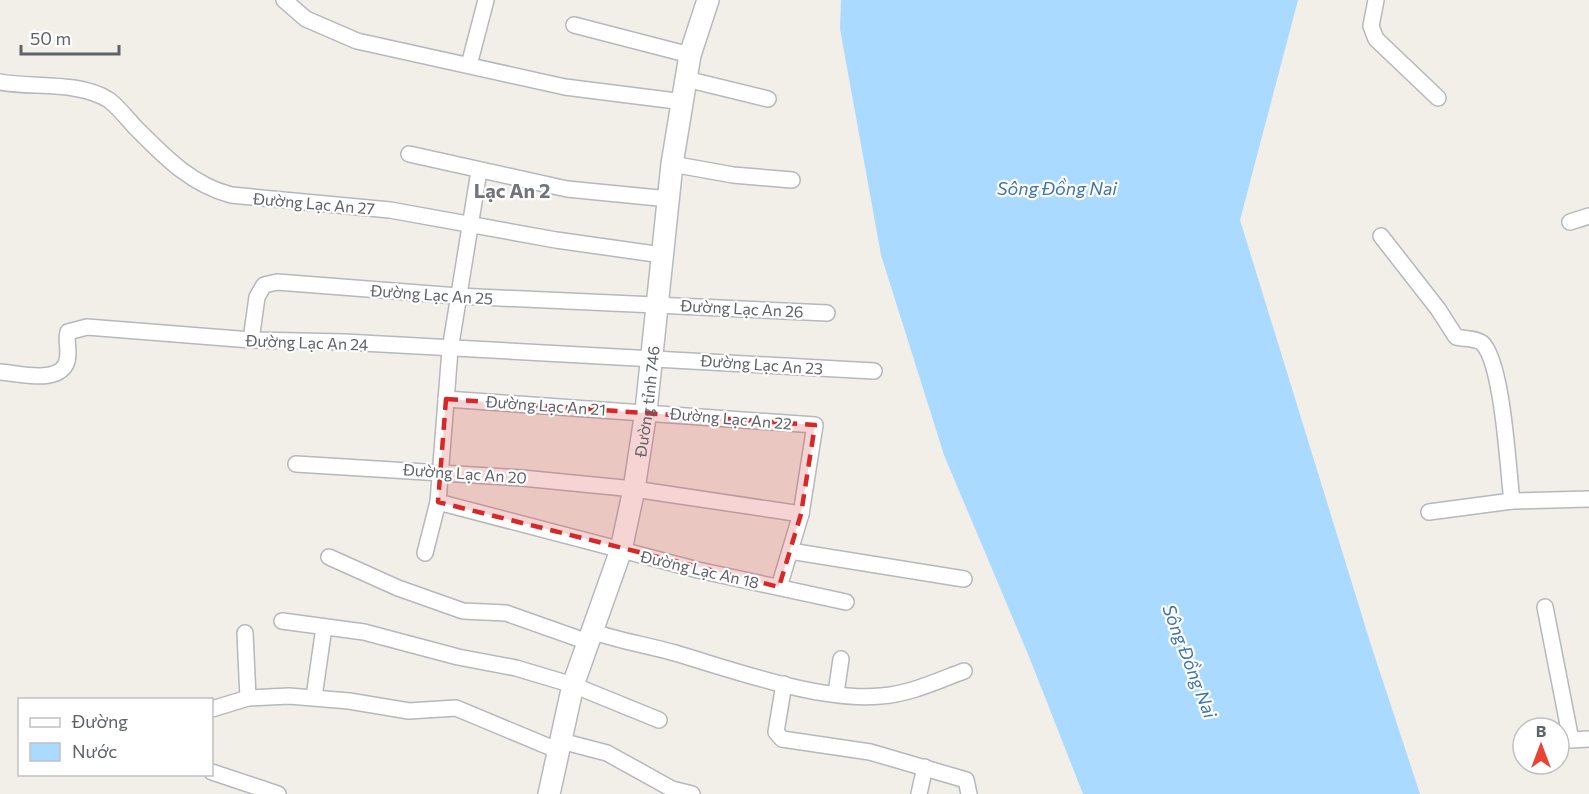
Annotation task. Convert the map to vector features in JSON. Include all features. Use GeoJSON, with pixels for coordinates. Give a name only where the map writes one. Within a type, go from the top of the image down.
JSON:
{"type":"FeatureCollection","features":[{"type":"Feature","properties":{"kind":"main road","name":"Đường tỉnh 746"},"geometry":{"type":"LineString","coordinates":[[549,794],[573,685],[621,550],[634,489],[646,411],[672,164],[690,55],[708,0]]}},
{"type":"Feature","properties":{"kind":"street"},"geometry":{"type":"LineString","coordinates":[[284,0],[306,19],[357,41],[565,87],[684,102]]}},
{"type":"Feature","properties":{"kind":"street"},"geometry":{"type":"LineString","coordinates":[[468,65],[486,0]]}},
{"type":"Feature","properties":{"kind":"street"},"geometry":{"type":"LineString","coordinates":[[1376,0],[1371,26],[1376,39],[1438,98]]}},
{"type":"Feature","properties":{"kind":"street"},"geometry":{"type":"LineString","coordinates":[[574,25],[690,55]]}},
{"type":"Feature","properties":{"kind":"street"},"geometry":{"type":"LineString","coordinates":[[686,79],[768,99]]}},
{"type":"Feature","properties":{"kind":"street","name":"Đường Lạc An 27"},"geometry":{"type":"LineString","coordinates":[[0,82],[25,87],[85,90],[109,101],[173,166],[213,190],[303,204],[390,210],[468,225],[662,255]]}},
{"type":"Feature","properties":{"kind":"street"},"geometry":{"type":"LineString","coordinates":[[410,154],[567,189],[669,199]]}},
{"type":"Feature","properties":{"kind":"street"},"geometry":{"type":"LineString","coordinates":[[672,164],[733,175],[792,180]]}},
{"type":"Feature","properties":{"kind":"street"},"geometry":{"type":"LineString","coordinates":[[425,554],[438,502],[450,350],[468,225],[479,171]]}},
{"type":"Feature","properties":{"kind":"street"},"geometry":{"type":"LineString","coordinates":[[1570,222],[1589,216]]}},
{"type":"Feature","properties":{"kind":"street"},"geometry":{"type":"LineString","coordinates":[[1381,236],[1438,309],[1456,337],[1479,341],[1488,352],[1500,400],[1512,501]]}},
{"type":"Feature","properties":{"kind":"street","name":"Đường Lạc An 25"},"geometry":{"type":"LineString","coordinates":[[251,340],[257,297],[264,285],[278,282],[458,296],[658,304]]}},
{"type":"Feature","properties":{"kind":"street","name":"Đường Lạc An 26"},"geometry":{"type":"LineString","coordinates":[[658,304],[827,313]]}},
{"type":"Feature","properties":{"kind":"street","name":"Đường Lạc An 24"},"geometry":{"type":"LineString","coordinates":[[0,372],[47,376],[59,372],[66,364],[68,356],[65,341],[68,332],[76,328],[251,340],[344,342],[450,350],[651,358]]}},
{"type":"Feature","properties":{"kind":"street","name":"Đường Lạc An 23"},"geometry":{"type":"LineString","coordinates":[[651,358],[874,371]]}},
{"type":"Feature","properties":{"kind":"street","name":"Đường Lạc An 21"},"geometry":{"type":"LineString","coordinates":[[446,399],[646,411]]}},
{"type":"Feature","properties":{"kind":"street","name":"Đường Lạc An 22"},"geometry":{"type":"LineString","coordinates":[[646,411],[815,425],[801,514]]}},
{"type":"Feature","properties":{"kind":"street","name":"Đường Lạc An 20"},"geometry":{"type":"LineString","coordinates":[[296,464],[335,468],[379,467],[440,471],[634,489],[801,514]]}},
{"type":"Feature","properties":{"kind":"street"},"geometry":{"type":"LineString","coordinates":[[1429,512],[1512,501],[1589,500]]}},
{"type":"Feature","properties":{"kind":"street","name":"Đường Lạc An 18"},"geometry":{"type":"LineString","coordinates":[[438,502],[621,550],[846,602]]}},
{"type":"Feature","properties":{"kind":"street"},"geometry":{"type":"LineString","coordinates":[[779,587],[801,514]]}},
{"type":"Feature","properties":{"kind":"street"},"geometry":{"type":"LineString","coordinates":[[790,551],[964,579]]}},
{"type":"Feature","properties":{"kind":"street"},"geometry":{"type":"LineString","coordinates":[[329,557],[398,588],[463,611],[506,614],[590,636],[657,648],[784,684],[857,697],[882,696],[907,692],[964,671]]}},
{"type":"Feature","properties":{"kind":"street"},"geometry":{"type":"LineString","coordinates":[[1545,607],[1571,740],[1589,739]]}},
{"type":"Feature","properties":{"kind":"street"},"geometry":{"type":"LineString","coordinates":[[282,621],[364,632],[458,657],[516,668],[573,685],[659,720]]}},
{"type":"Feature","properties":{"kind":"street"},"geometry":{"type":"LineString","coordinates":[[314,697],[324,627]]}},
{"type":"Feature","properties":{"kind":"street"},"geometry":{"type":"LineString","coordinates":[[246,633],[248,698]]}},
{"type":"Feature","properties":{"kind":"street"},"geometry":{"type":"LineString","coordinates":[[836,693],[841,659]]}},
{"type":"Feature","properties":{"kind":"street"},"geometry":{"type":"LineString","coordinates":[[784,684],[776,728],[778,736],[799,742],[870,752],[925,766],[966,780],[969,794]]}},
{"type":"Feature","properties":{"kind":"street"},"geometry":{"type":"LineString","coordinates":[[213,709],[248,698],[314,697],[409,711],[456,708],[560,746],[607,753],[672,789],[692,794]]}},
{"type":"Feature","properties":{"kind":"street"},"geometry":{"type":"LineString","coordinates":[[919,794],[925,766]]}},
{"type":"Feature","properties":{"kind":"street"},"geometry":{"type":"LineString","coordinates":[[213,772],[278,794]]}},
{"type":"Feature","properties":{"kind":"highlighted area"},"geometry":{"type":"Polygon","coordinates":[[[446,399],[815,425],[801,514],[779,587],[438,502],[446,399]]]}},
{"type":"Feature","properties":{"kind":"water","name":"Sông Đồng Nai"},"geometry":{"type":"Polygon","coordinates":[[[841,0],[1298,0],[1240,220],[1371,645],[1420,794],[1083,794],[1030,659],[944,455],[881,255],[840,29],[841,0]]]}},
{"type":"Feature","properties":{"kind":"district","name":"Lạc An 2"},"geometry":{"type":"Point","coordinates":[512,190]}}]}
